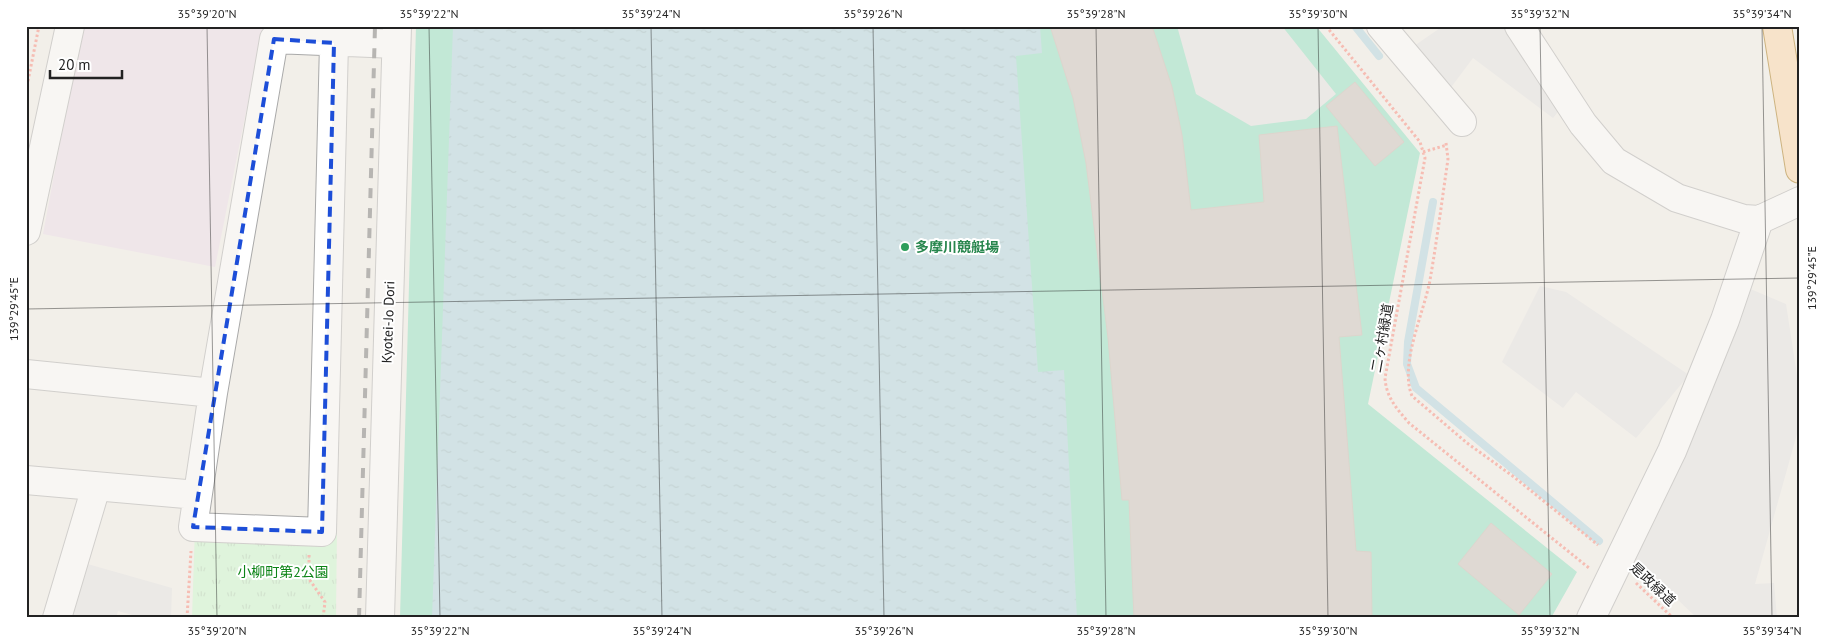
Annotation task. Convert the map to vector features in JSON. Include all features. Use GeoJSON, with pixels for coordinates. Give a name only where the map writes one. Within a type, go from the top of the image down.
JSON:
{"type":"FeatureCollection","features":[{"type":"Feature","properties":{"kind":"main road"},"geometry":{"type":"LineString","coordinates":[[1777,26],[1800,169]]}},
{"type":"Feature","properties":{"kind":"street"},"geometry":{"type":"LineString","coordinates":[[26,231],[70,26]]}},
{"type":"Feature","properties":{"kind":"street"},"geometry":{"type":"LineString","coordinates":[[1381,26],[1452,130]]}},
{"type":"Feature","properties":{"kind":"street"},"geometry":{"type":"LineString","coordinates":[[1519,26],[1583,124],[1614,161],[1677,198],[1744,219],[1759,220],[1800,201]]}},
{"type":"Feature","properties":{"kind":"street"},"geometry":{"type":"LineString","coordinates":[[334,43],[322,532],[193,527],[213,393],[274,39],[334,43],[397,35]]}},
{"type":"Feature","properties":{"kind":"street","name":"Kyotei-Jo Dori"},"geometry":{"type":"LineString","coordinates":[[380,618],[397,35]]}},
{"type":"Feature","properties":{"kind":"street"},"geometry":{"type":"LineString","coordinates":[[1591,618],[1605,568],[1672,451],[1725,320],[1759,220]]}},
{"type":"Feature","properties":{"kind":"street"},"geometry":{"type":"LineString","coordinates":[[26,374],[213,393]]}},
{"type":"Feature","properties":{"kind":"street"},"geometry":{"type":"LineString","coordinates":[[26,480],[197,495]]}},
{"type":"Feature","properties":{"kind":"street"},"geometry":{"type":"LineString","coordinates":[[57,618],[96,487]]}},
{"type":"Feature","properties":{"kind":"path"},"geometry":{"type":"LineString","coordinates":[[26,91],[39,26]]}},
{"type":"Feature","properties":{"kind":"path"},"geometry":{"type":"LineString","coordinates":[[1326,26],[1420,142],[1423,152],[1447,145]]}},
{"type":"Feature","properties":{"kind":"path"},"geometry":{"type":"LineString","coordinates":[[1452,130],[1447,145],[1448,159],[1430,282],[1413,344],[1408,386],[1412,396],[1467,443],[1514,477],[1605,550],[1605,568]]}},
{"type":"Feature","properties":{"kind":"path","name":"二ヶ村緑道"},"geometry":{"type":"LineString","coordinates":[[1423,152],[1425,158],[1385,378],[1386,390],[1395,406],[1409,423],[1605,568]]}},
{"type":"Feature","properties":{"kind":"path"},"geometry":{"type":"LineString","coordinates":[[187,618],[193,527]]}},
{"type":"Feature","properties":{"kind":"path"},"geometry":{"type":"LineString","coordinates":[[308,532],[309,578],[324,602],[323,618]]}},
{"type":"Feature","properties":{"kind":"path","name":"是政緑道"},"geometry":{"type":"LineString","coordinates":[[1605,568],[1673,618]]}},
{"type":"Feature","properties":{"kind":"highlighted area"},"geometry":{"type":"Polygon","coordinates":[[[274,39],[334,43],[322,532],[193,527],[274,39]]]}},
{"type":"Feature","properties":{"kind":"shaded area"},"geometry":{"type":"Polygon","coordinates":[[[82,26],[263,26],[215,267],[43,234],[82,26]]]}},
{"type":"Feature","properties":{"kind":"shaded area"},"geometry":{"type":"Polygon","coordinates":[[[1177,26],[1282,26],[1336,94],[1306,119],[1251,126],[1196,94],[1177,26]]]}},
{"type":"Feature","properties":{"kind":"shaded area"},"geometry":{"type":"Polygon","coordinates":[[[1443,26],[1507,26],[1561,108],[1553,118],[1473,58],[1446,94],[1414,46],[1443,26]]]}},
{"type":"Feature","properties":{"kind":"shaded area"},"geometry":{"type":"Polygon","coordinates":[[[1540,286],[1566,292],[1689,375],[1636,438],[1576,392],[1563,408],[1502,362],[1540,286]]]}},
{"type":"Feature","properties":{"kind":"shaded area"},"geometry":{"type":"Polygon","coordinates":[[[1748,288],[1786,304],[1800,395],[1800,423],[1755,584],[1774,583],[1777,618],[1697,618],[1635,559],[1748,288]]]}},
{"type":"Feature","properties":{"kind":"shaded area"},"geometry":{"type":"Polygon","coordinates":[[[84,563],[172,588],[171,618],[143,618],[118,611],[116,618],[68,618],[84,563]]]}},
{"type":"Feature","properties":{"kind":"green space","name":"多摩川競艇場"},"geometry":{"type":"Polygon","coordinates":[[[416,26],[1316,26],[1420,153],[1368,404],[1577,572],[1551,618],[400,618],[416,26]]]}},
{"type":"Feature","properties":{"kind":"green space","name":"小柳町第2公園"},"geometry":{"type":"Polygon","coordinates":[[[337,525],[336,618],[192,618],[195,526],[337,525]]]}},
{"type":"Feature","properties":{"kind":"water"},"geometry":{"type":"Polygon","coordinates":[[[453,26],[1040,26],[1042,53],[1016,56],[1038,372],[1064,370],[1077,618],[432,618],[453,26]]]}},
{"type":"Feature","properties":{"kind":"building"},"geometry":{"type":"Polygon","coordinates":[[[1050,26],[1152,26],[1172,87],[1182,135],[1191,210],[1264,202],[1259,135],[1337,126],[1362,335],[1339,337],[1356,551],[1371,552],[1372,618],[1134,618],[1129,500],[1122,500],[1108,338],[1086,163],[1073,98],[1050,26]]]}},
{"type":"Feature","properties":{"kind":"building"},"geometry":{"type":"Polygon","coordinates":[[[1355,82],[1404,142],[1375,166],[1326,106],[1355,82]]]}},
{"type":"Feature","properties":{"kind":"building"},"geometry":{"type":"Polygon","coordinates":[[[1491,523],[1552,574],[1519,615],[1458,564],[1491,523]]]}},
{"type":"Feature","properties":{"kind":"waterway"},"geometry":{"type":"LineString","coordinates":[[1355,26],[1379,56]]}},
{"type":"Feature","properties":{"kind":"waterway"},"geometry":{"type":"LineString","coordinates":[[1433,202],[1408,342],[1407,364],[1416,388],[1599,541]]}},
{"type":"Feature","properties":{"kind":"railway"},"geometry":{"type":"LineString","coordinates":[[359,618],[375,26]]}},
{"type":"Feature","properties":{"kind":"place","name":"多摩川競艇場"},"geometry":{"type":"Point","coordinates":[905,247]}}]}
